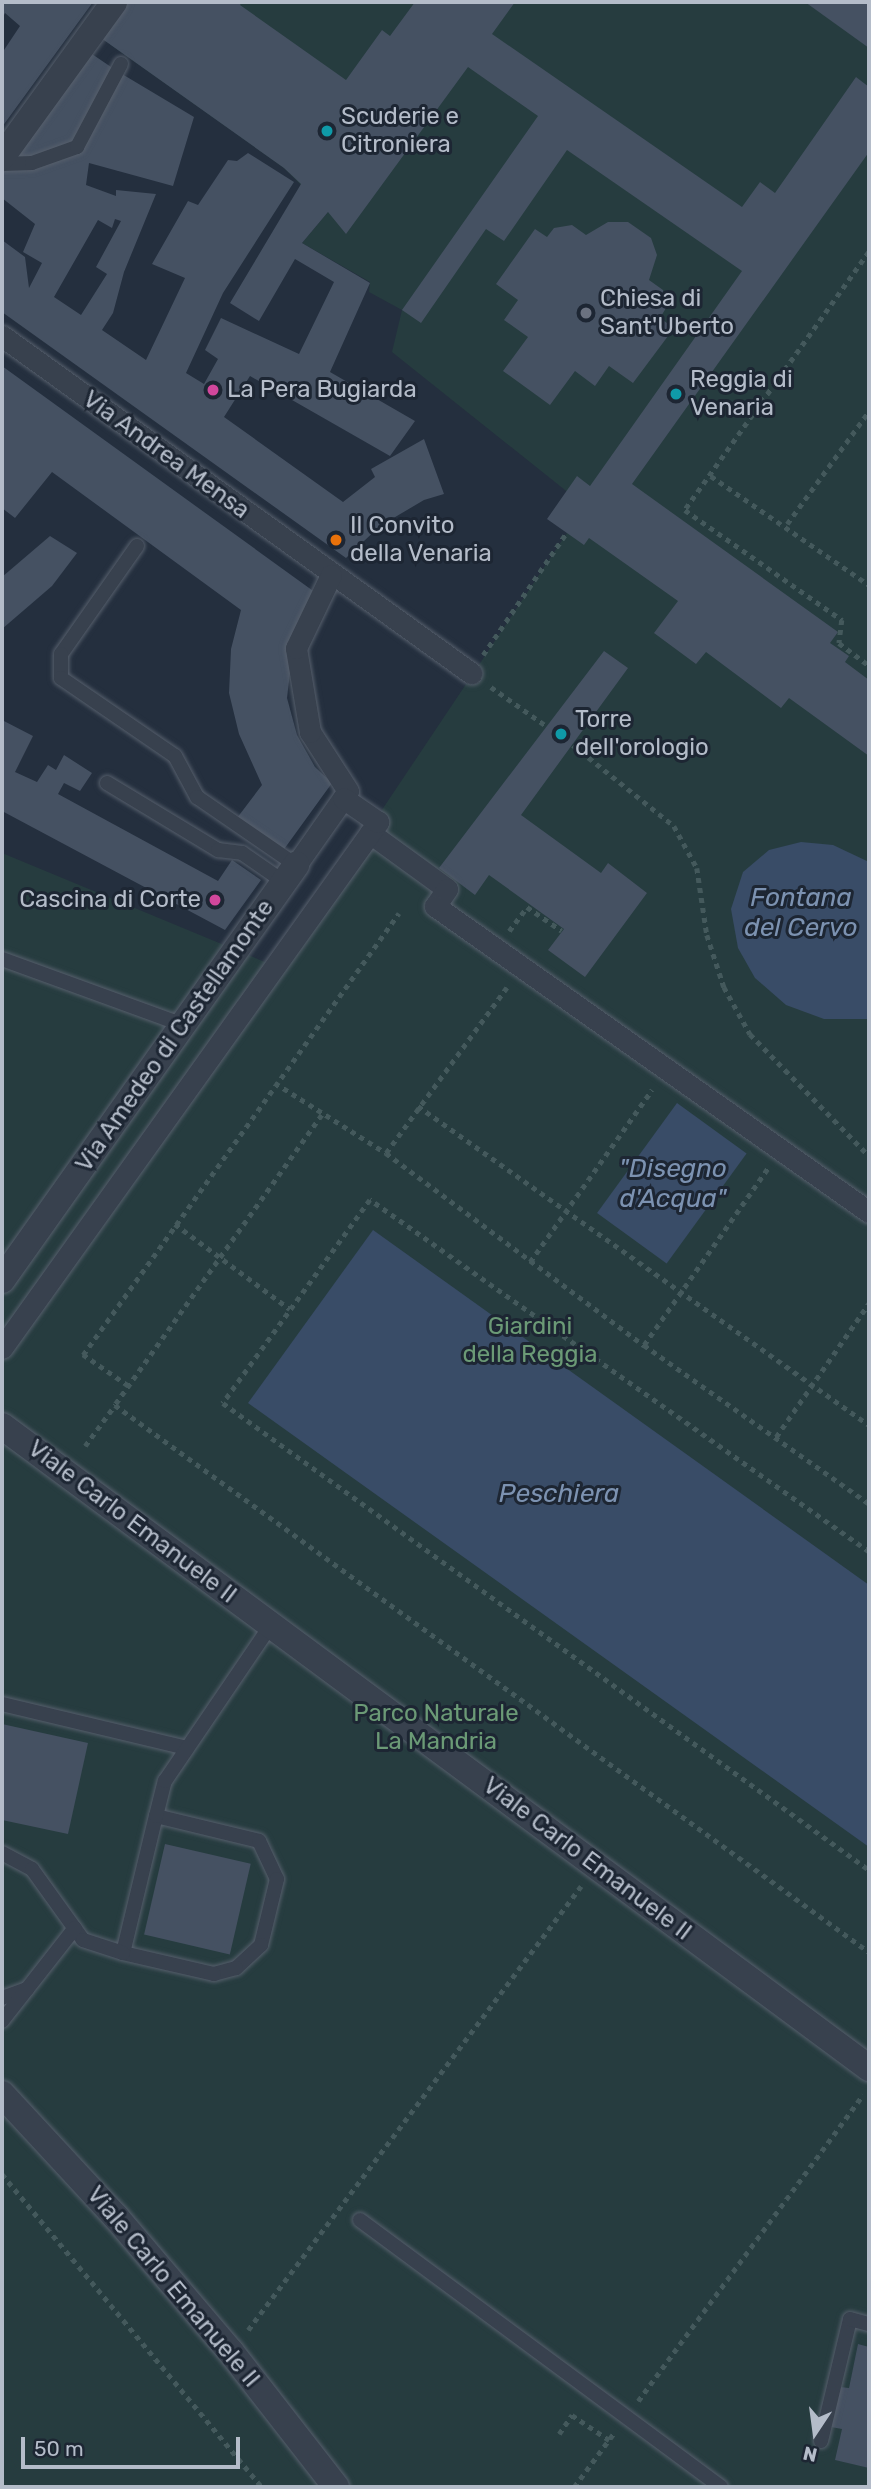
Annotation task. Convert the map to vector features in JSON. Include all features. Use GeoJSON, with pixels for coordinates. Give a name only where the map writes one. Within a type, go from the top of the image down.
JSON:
{"type":"FeatureCollection","features":[{"type":"Feature","properties":{"kind":"street"},"geometry":{"type":"LineString","coordinates":[[2,158],[114,2]]}},
{"type":"Feature","properties":{"kind":"street","name":"Via Andrea Mensa"},"geometry":{"type":"LineString","coordinates":[[2,336],[331,575],[471,673]]}},
{"type":"Feature","properties":{"kind":"street"},"geometry":{"type":"LineString","coordinates":[[2,1348],[378,822],[346,795],[310,732],[296,648],[331,575]]}},
{"type":"Feature","properties":{"kind":"street","name":"Via Amedeo di Castellamonte"},"geometry":{"type":"LineString","coordinates":[[2,1280],[346,795]]}},
{"type":"Feature","properties":{"kind":"street"},"geometry":{"type":"LineString","coordinates":[[370,833],[447,889],[435,906],[869,1212]]}},
{"type":"Feature","properties":{"kind":"street","name":"Viale Carlo Emanuele II"},"geometry":{"type":"LineString","coordinates":[[2,1426],[869,2068]]}},
{"type":"Feature","properties":{"kind":"street","name":"Viale Carlo Emanuele II"},"geometry":{"type":"LineString","coordinates":[[2,2094],[116,2217],[231,2352],[336,2487]]}},
{"type":"Feature","properties":{"kind":"lane"},"geometry":{"type":"LineString","coordinates":[[2,164],[32,163],[77,148],[121,64]]}},
{"type":"Feature","properties":{"kind":"lane"},"geometry":{"type":"LineString","coordinates":[[137,546],[61,654],[61,678],[175,756],[197,797],[290,874]]}},
{"type":"Feature","properties":{"kind":"lane"},"geometry":{"type":"LineString","coordinates":[[107,783],[218,850],[242,853],[290,874]]}},
{"type":"Feature","properties":{"kind":"lane"},"geometry":{"type":"LineString","coordinates":[[2,959],[183,1025]]}},
{"type":"Feature","properties":{"kind":"lane"},"geometry":{"type":"LineString","coordinates":[[123,1953],[164,1781],[271,1625]]}},
{"type":"Feature","properties":{"kind":"lane"},"geometry":{"type":"LineString","coordinates":[[2,1704],[187,1748]]}},
{"type":"Feature","properties":{"kind":"lane"},"geometry":{"type":"LineString","coordinates":[[2,1853],[32,1869],[83,1940],[123,1953],[214,1974],[236,1968],[261,1945],[277,1879],[259,1841],[156,1816]]}},
{"type":"Feature","properties":{"kind":"lane"},"geometry":{"type":"LineString","coordinates":[[2,2021],[75,1928]]}},
{"type":"Feature","properties":{"kind":"lane"},"geometry":{"type":"LineString","coordinates":[[2,1998],[28,1989]]}},
{"type":"Feature","properties":{"kind":"lane"},"geometry":{"type":"LineString","coordinates":[[360,2220],[720,2487]]}},
{"type":"Feature","properties":{"kind":"lane"},"geometry":{"type":"LineString","coordinates":[[821,2441],[850,2319],[869,2324]]}},
{"type":"Feature","properties":{"kind":"path"},"geometry":{"type":"LineString","coordinates":[[869,252],[685,510],[842,620],[839,643],[869,666]]}},
{"type":"Feature","properties":{"kind":"path"},"geometry":{"type":"LineString","coordinates":[[787,524],[869,411]]}},
{"type":"Feature","properties":{"kind":"path"},"geometry":{"type":"LineString","coordinates":[[711,476],[787,524],[869,585]]}},
{"type":"Feature","properties":{"kind":"path"},"geometry":{"type":"LineString","coordinates":[[548,727],[471,673],[567,533]]}},
{"type":"Feature","properties":{"kind":"path"},"geometry":{"type":"LineString","coordinates":[[573,745],[674,826],[696,868],[707,935],[724,987],[750,1034],[869,1156]]}},
{"type":"Feature","properties":{"kind":"path"},"geometry":{"type":"LineString","coordinates":[[527,907],[562,931]]}},
{"type":"Feature","properties":{"kind":"path"},"geometry":{"type":"LineString","coordinates":[[128,1386],[83,1355],[399,913]]}},
{"type":"Feature","properties":{"kind":"path"},"geometry":{"type":"LineString","coordinates":[[386,1153],[521,967]]}},
{"type":"Feature","properties":{"kind":"path"},"geometry":{"type":"LineString","coordinates":[[530,1262],[667,1069]]}},
{"type":"Feature","properties":{"kind":"path"},"geometry":{"type":"LineString","coordinates":[[275,1083],[386,1153],[644,1345],[869,1504]]}},
{"type":"Feature","properties":{"kind":"path"},"geometry":{"type":"LineString","coordinates":[[418,1106],[869,1425]]}},
{"type":"Feature","properties":{"kind":"path"},"geometry":{"type":"LineString","coordinates":[[85,1446],[322,1115]]}},
{"type":"Feature","properties":{"kind":"path"},"geometry":{"type":"LineString","coordinates":[[644,1345],[780,1151]]}},
{"type":"Feature","properties":{"kind":"path"},"geometry":{"type":"LineString","coordinates":[[869,1552],[370,1200],[223,1404],[869,1870]]}},
{"type":"Feature","properties":{"kind":"path"},"geometry":{"type":"LineString","coordinates":[[175,1224],[290,1309]]}},
{"type":"Feature","properties":{"kind":"path"},"geometry":{"type":"LineString","coordinates":[[776,1437],[869,1303]]}},
{"type":"Feature","properties":{"kind":"path"},"geometry":{"type":"LineString","coordinates":[[115,1405],[869,1952]]}},
{"type":"Feature","properties":{"kind":"path"},"geometry":{"type":"LineString","coordinates":[[231,2352],[596,1866]]}},
{"type":"Feature","properties":{"kind":"path"},"geometry":{"type":"LineString","coordinates":[[574,2487],[869,2086]]}},
{"type":"Feature","properties":{"kind":"path"},"geometry":{"type":"LineString","coordinates":[[2,2174],[262,2487]]}},
{"type":"Feature","properties":{"kind":"path"},"geometry":{"type":"LineString","coordinates":[[559,2434],[572,2415],[609,2440]]}},
{"type":"Feature","properties":{"kind":"green space","name":"Parco Naturale La Mandria"},"geometry":{"type":"Polygon","coordinates":[[[127,2],[869,2],[869,2487],[2,2487],[2,853],[277,967],[585,506],[392,352],[402,310],[369,292],[370,282],[302,243],[328,212],[284,168],[101,38],[127,2]]]}},
{"type":"Feature","properties":{"kind":"water","name":"Fontana del Cervo"},"geometry":{"type":"Polygon","coordinates":[[[801,842],[833,845],[869,862],[869,1019],[824,1019],[786,1005],[755,978],[738,948],[731,909],[743,872],[769,850],[801,842]]]}},
{"type":"Feature","properties":{"kind":"water","name":"\"Disegno d'Acqua\""},"geometry":{"type":"Polygon","coordinates":[[[677,1103],[747,1154],[667,1264],[597,1213],[677,1103]]]}},
{"type":"Feature","properties":{"kind":"water","name":"Peschiera"},"geometry":{"type":"Polygon","coordinates":[[[373,1230],[869,1585],[869,1847],[248,1403],[373,1230]]]}},
{"type":"Feature","properties":{"kind":"building"},"geometry":{"type":"Polygon","coordinates":[[[2,2],[93,2],[2,127],[2,53],[20,26],[5,13],[2,19],[2,2]]]}},
{"type":"Feature","properties":{"kind":"building"},"geometry":{"type":"Polygon","coordinates":[[[127,2],[242,2],[240,5],[346,80],[382,30],[390,36],[415,2],[515,2],[492,34],[742,207],[760,182],[775,193],[856,77],[869,87],[869,152],[632,484],[838,632],[830,643],[849,656],[845,662],[869,680],[869,756],[789,698],[781,708],[706,652],[696,664],[654,633],[678,601],[589,538],[584,545],[547,519],[577,476],[590,486],[742,271],[567,150],[504,241],[486,229],[421,323],[402,310],[538,116],[468,67],[346,234],[328,212],[302,243],[370,283],[330,372],[415,421],[390,456],[250,376],[224,417],[343,502],[375,477],[371,469],[424,439],[444,494],[424,500],[380,526],[346,558],[2,312],[2,240],[25,257],[29,288],[42,263],[23,252],[35,224],[2,198],[2,172],[67,153],[122,74],[194,117],[173,186],[89,163],[86,185],[116,196],[116,190],[156,194],[124,272],[113,313],[102,330],[146,360],[185,278],[152,264],[188,201],[198,205],[228,160],[237,161],[248,153],[294,182],[223,293],[186,373],[204,384],[218,359],[205,350],[221,318],[299,354],[334,282],[295,259],[259,321],[230,303],[301,184],[284,168],[101,38],[127,2]],[[115,219],[112,228],[98,220],[54,297],[81,315],[107,274],[96,267],[121,221],[115,219]]]}},
{"type":"Feature","properties":{"kind":"building"},"geometry":{"type":"Polygon","coordinates":[[[805,2],[869,2],[869,48],[805,2]]]}},
{"type":"Feature","properties":{"kind":"building"},"geometry":{"type":"Polygon","coordinates":[[[89,52],[114,69],[68,150],[42,158],[12,158],[89,52]]]}},
{"type":"Feature","properties":{"kind":"building","name":"Chiesa di Sant'Uberto"},"geometry":{"type":"Polygon","coordinates":[[[608,222],[628,222],[651,238],[657,255],[649,280],[663,290],[666,308],[660,318],[674,328],[633,383],[609,366],[595,386],[575,371],[550,405],[503,371],[528,337],[504,320],[518,300],[496,284],[535,229],[547,237],[554,228],[572,225],[586,235],[608,222]]]}},
{"type":"Feature","properties":{"kind":"building"},"geometry":{"type":"Polygon","coordinates":[[[2,366],[316,593],[295,630],[287,698],[297,735],[315,767],[332,783],[282,852],[237,818],[262,785],[239,734],[229,693],[231,649],[241,610],[52,472],[15,518],[2,508],[2,366]]]}},
{"type":"Feature","properties":{"kind":"building"},"geometry":{"type":"Polygon","coordinates":[[[50,536],[77,553],[52,586],[2,629],[2,577],[50,536]]]}},
{"type":"Feature","properties":{"kind":"building"},"geometry":{"type":"Polygon","coordinates":[[[604,651],[628,668],[521,815],[601,873],[608,863],[647,893],[585,977],[548,950],[564,929],[489,875],[475,895],[439,868],[604,651]]]}},
{"type":"Feature","properties":{"kind":"building"},"geometry":{"type":"Polygon","coordinates":[[[2,720],[33,736],[15,772],[37,782],[48,765],[56,770],[64,755],[92,773],[80,791],[64,783],[58,794],[218,881],[232,860],[261,880],[225,930],[2,811],[2,720]]]}},
{"type":"Feature","properties":{"kind":"building"},"geometry":{"type":"Polygon","coordinates":[[[2,1724],[88,1743],[68,1834],[2,1820],[2,1724]]]}},
{"type":"Feature","properties":{"kind":"building"},"geometry":{"type":"Polygon","coordinates":[[[165,1844],[251,1864],[230,1954],[144,1935],[165,1844]]]}},
{"type":"Feature","properties":{"kind":"building"},"geometry":{"type":"Polygon","coordinates":[[[858,2344],[869,2347],[869,2468],[835,2460],[842,2429],[831,2427],[840,2387],[849,2388],[858,2344]]]}},
{"type":"Feature","properties":{"kind":"place","name":"Scuderie e Citroniera"},"geometry":{"type":"Point","coordinates":[327,131]}},
{"type":"Feature","properties":{"kind":"place","name":"Chiesa di Sant'Uberto"},"geometry":{"type":"Point","coordinates":[586,313]}},
{"type":"Feature","properties":{"kind":"place","name":"La Pera Bugiarda"},"geometry":{"type":"Point","coordinates":[213,390]}},
{"type":"Feature","properties":{"kind":"place","name":"Reggia di Venaria"},"geometry":{"type":"Point","coordinates":[676,394]}},
{"type":"Feature","properties":{"kind":"place","name":"Il Convito della Venaria"},"geometry":{"type":"Point","coordinates":[336,540]}},
{"type":"Feature","properties":{"kind":"place","name":"Torre dell'orologio"},"geometry":{"type":"Point","coordinates":[561,734]}},
{"type":"Feature","properties":{"kind":"place","name":"Cascina di Corte"},"geometry":{"type":"Point","coordinates":[215,900]}},
{"type":"Feature","properties":{"kind":"park label","name":"Giardini della Reggia"},"geometry":{"type":"Point","coordinates":[530,1341]}}]}
